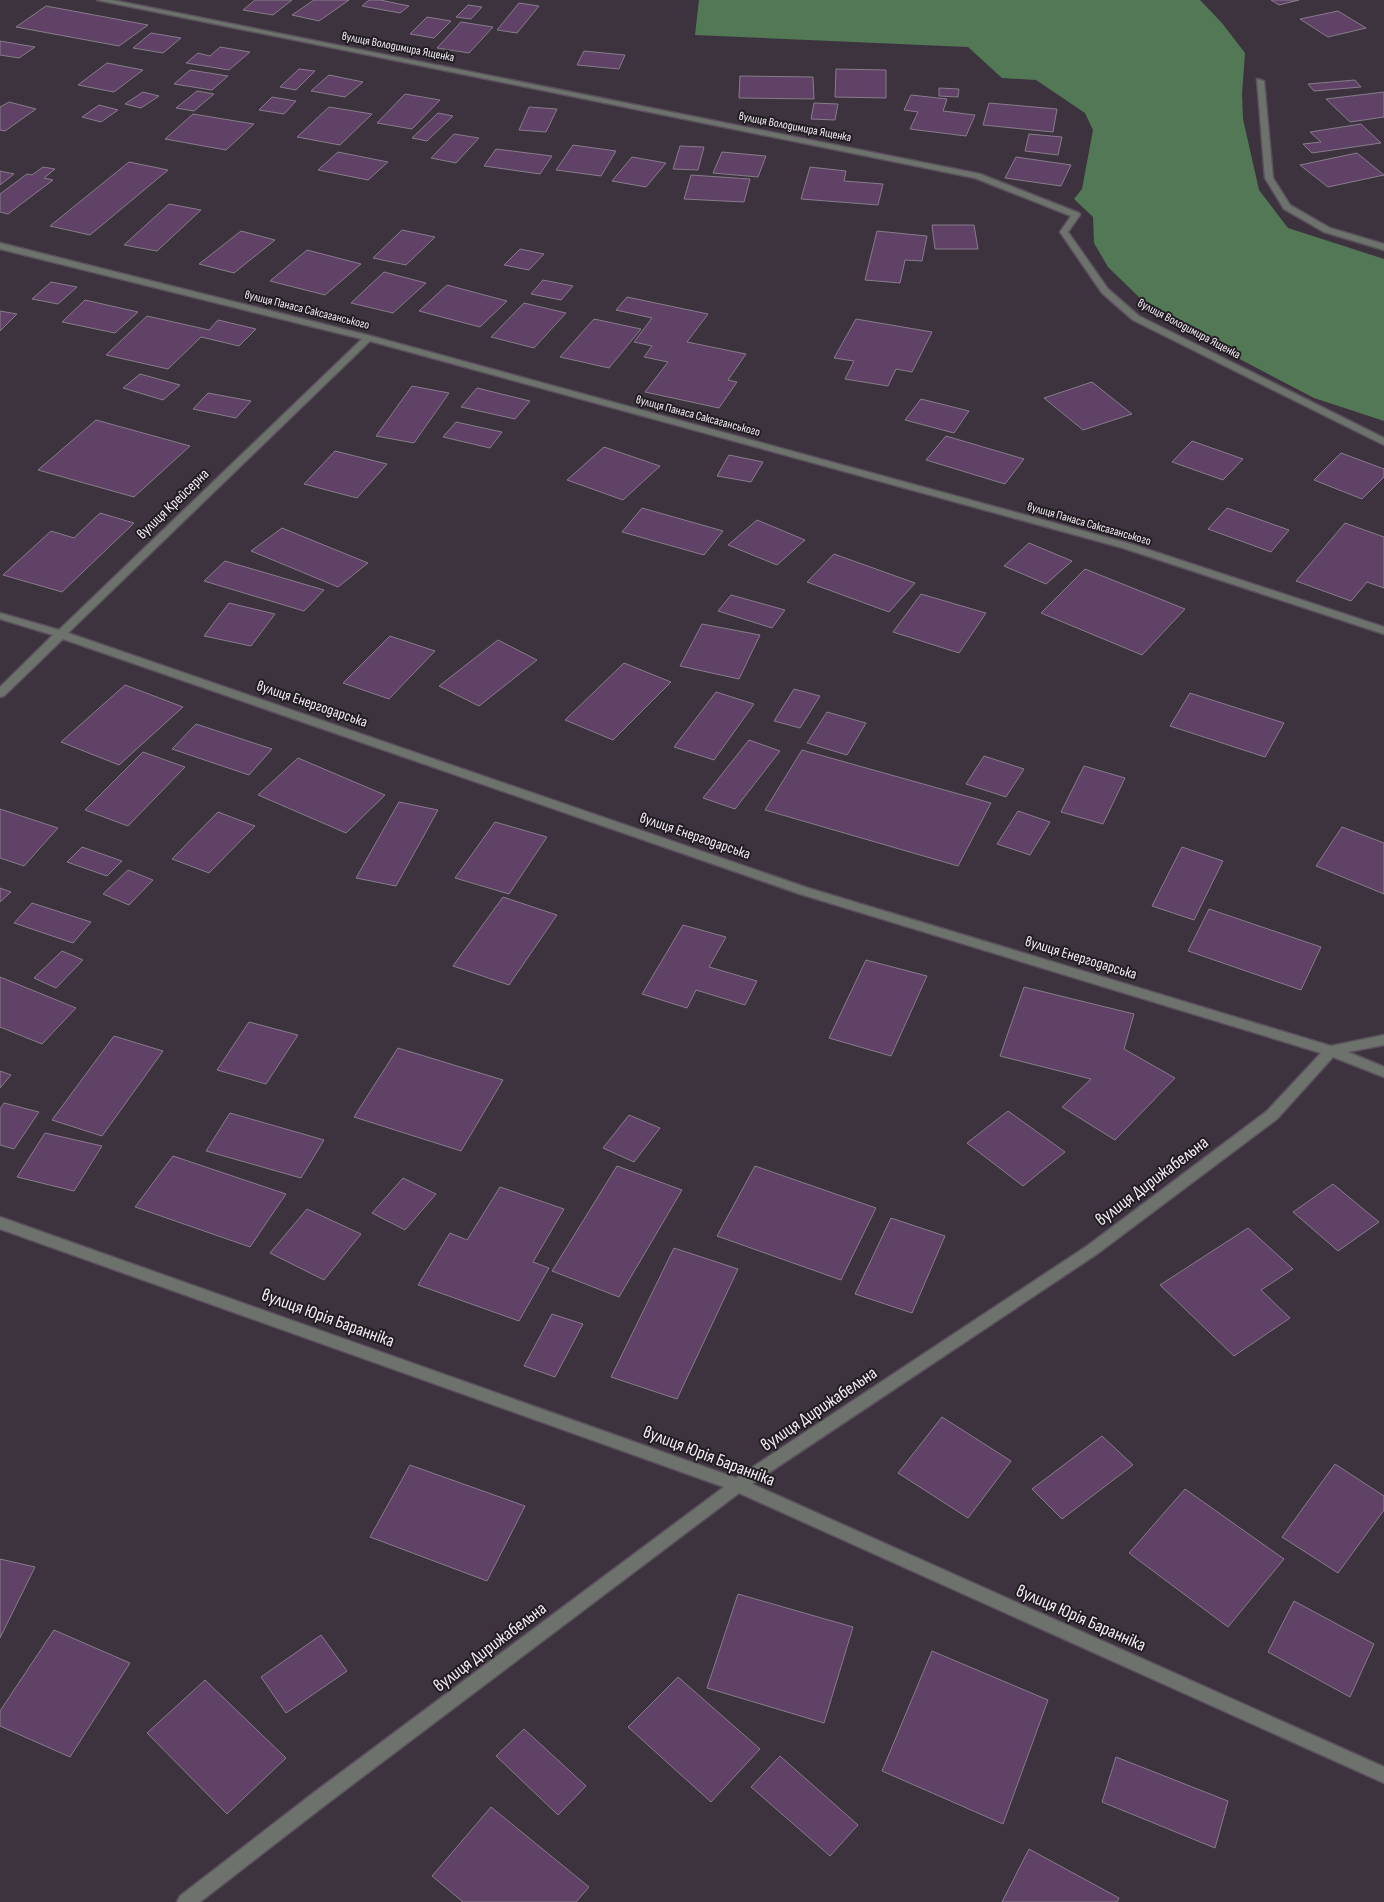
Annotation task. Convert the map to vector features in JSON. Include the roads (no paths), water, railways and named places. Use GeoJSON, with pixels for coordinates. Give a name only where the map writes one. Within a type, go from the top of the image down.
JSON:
{"type":"FeatureCollection","features":[{"type":"Feature","properties":{"kind":"street","name":"вулиця Володимира Ященка"},"geometry":{"type":"LineString","coordinates":[[102,0],[977,176],[1076,215],[1064,232],[1105,291],[1136,318],[1384,442]]}},
{"type":"Feature","properties":{"kind":"street"},"geometry":{"type":"LineString","coordinates":[[1260,81],[1269,178],[1287,207],[1327,230],[1384,247]]}},
{"type":"Feature","properties":{"kind":"street","name":"вулиця Панаса Саксаганського"},"geometry":{"type":"LineString","coordinates":[[0,246],[368,338],[1127,546],[1384,631]]}},
{"type":"Feature","properties":{"kind":"street","name":"вулиця Крейсерна"},"geometry":{"type":"LineString","coordinates":[[0,693],[368,338]]}},
{"type":"Feature","properties":{"kind":"street","name":"вулиця Енергодарська"},"geometry":{"type":"LineString","coordinates":[[0,616],[60,634],[804,891],[1331,1051],[1384,1072]]}},
{"type":"Feature","properties":{"kind":"street"},"geometry":{"type":"LineString","coordinates":[[1331,1051],[1384,1040]]}},
{"type":"Feature","properties":{"kind":"street","name":"вулиця Дирижабельна"},"geometry":{"type":"LineString","coordinates":[[186,1902],[318,1800],[738,1485],[1092,1250],[1272,1115],[1331,1051]]}},
{"type":"Feature","properties":{"kind":"street","name":"вулиця Юрія Баранніка"},"geometry":{"type":"LineString","coordinates":[[0,1223],[738,1485],[1384,1775]]}}]}
